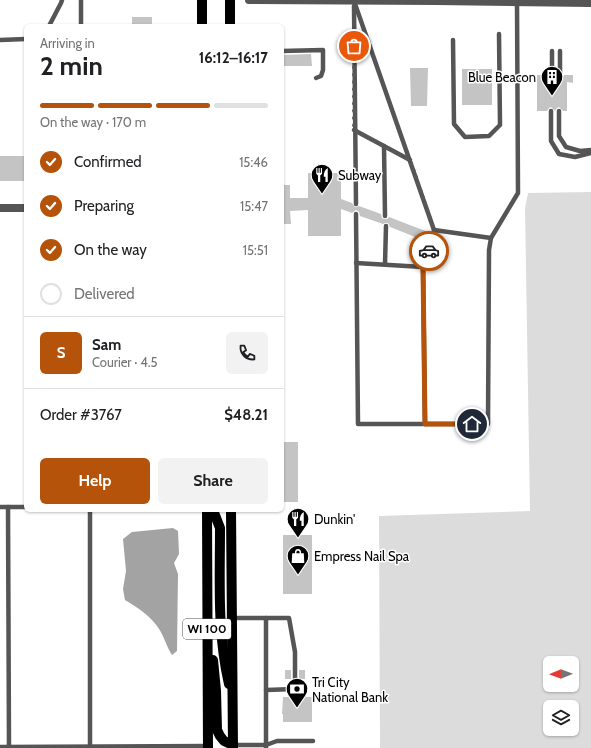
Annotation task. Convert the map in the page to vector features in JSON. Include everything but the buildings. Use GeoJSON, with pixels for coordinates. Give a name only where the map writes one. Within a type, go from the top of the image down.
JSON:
{"type":"FeatureCollection","features":[{"type":"Feature","properties":{"kind":"main road"},"geometry":{"type":"LineString","coordinates":[[202,0],[202,24]]}},
{"type":"Feature","properties":{"kind":"main road"},"geometry":{"type":"LineString","coordinates":[[230,0],[230,24]]}},
{"type":"Feature","properties":{"kind":"main road","name":"WI 100"},"geometry":{"type":"LineString","coordinates":[[208,512],[208,747]]}},
{"type":"Feature","properties":{"kind":"main road"},"geometry":{"type":"LineString","coordinates":[[211,512],[215,515],[220,528],[220,628],[225,668],[233,701]]}},
{"type":"Feature","properties":{"kind":"main road","name":"WI 100"},"geometry":{"type":"LineString","coordinates":[[232,512],[232,747]]}},
{"type":"Feature","properties":{"kind":"main road"},"geometry":{"type":"LineString","coordinates":[[207,629],[213,660],[216,691],[217,730],[224,741],[232,747]]}},
{"type":"Feature","properties":{"kind":"street"},"geometry":{"type":"LineString","coordinates":[[249,0],[408,0],[591,3]]}},
{"type":"Feature","properties":{"kind":"street"},"geometry":{"type":"LineString","coordinates":[[0,208],[24,208]]}},
{"type":"Feature","properties":{"kind":"lane"},"geometry":{"type":"LineString","coordinates":[[51,24],[62,0]]}},
{"type":"Feature","properties":{"kind":"lane"},"geometry":{"type":"LineString","coordinates":[[81,0],[81,24]]}},
{"type":"Feature","properties":{"kind":"lane"},"geometry":{"type":"LineString","coordinates":[[354,0],[354,130],[356,204]]}},
{"type":"Feature","properties":{"kind":"lane"},"geometry":{"type":"LineString","coordinates":[[354,0],[434,230],[433,239],[423,267],[425,424]]}},
{"type":"Feature","properties":{"kind":"lane"},"geometry":{"type":"LineString","coordinates":[[356,214],[358,424],[488,424],[489,257],[491,238],[518,193],[517,1]]}},
{"type":"Feature","properties":{"kind":"lane"},"geometry":{"type":"LineString","coordinates":[[453,40],[454,124],[465,137],[489,136],[500,125],[499,34]]}},
{"type":"Feature","properties":{"kind":"lane"},"geometry":{"type":"LineString","coordinates":[[0,40],[24,39]]}},
{"type":"Feature","properties":{"kind":"lane"},"geometry":{"type":"LineString","coordinates":[[284,51],[323,50],[323,70],[321,76],[316,78]]}},
{"type":"Feature","properties":{"kind":"lane"},"geometry":{"type":"LineString","coordinates":[[552,51],[552,75]]}},
{"type":"Feature","properties":{"kind":"lane"},"geometry":{"type":"LineString","coordinates":[[560,51],[560,75]]}},
{"type":"Feature","properties":{"kind":"lane"},"geometry":{"type":"LineString","coordinates":[[551,111],[551,141],[559,154],[575,156],[591,151]]}},
{"type":"Feature","properties":{"kind":"lane"},"geometry":{"type":"LineString","coordinates":[[559,111],[559,136],[566,147],[580,151],[591,151]]}},
{"type":"Feature","properties":{"kind":"lane"},"geometry":{"type":"LineString","coordinates":[[354,130],[410,160]]}},
{"type":"Feature","properties":{"kind":"lane"},"geometry":{"type":"LineString","coordinates":[[384,146],[385,216]]}},
{"type":"Feature","properties":{"kind":"lane"},"geometry":{"type":"LineString","coordinates":[[385,264],[386,226]]}},
{"type":"Feature","properties":{"kind":"lane"},"geometry":{"type":"LineString","coordinates":[[434,230],[491,238]]}},
{"type":"Feature","properties":{"kind":"lane"},"geometry":{"type":"LineString","coordinates":[[356,263],[423,267]]}},
{"type":"Feature","properties":{"kind":"lane"},"geometry":{"type":"LineString","coordinates":[[0,507],[24,507]]}},
{"type":"Feature","properties":{"kind":"lane"},"geometry":{"type":"LineString","coordinates":[[8,507],[9,747]]}},
{"type":"Feature","properties":{"kind":"lane"},"geometry":{"type":"LineString","coordinates":[[90,512],[90,746]]}},
{"type":"Feature","properties":{"kind":"lane"},"geometry":{"type":"LineString","coordinates":[[232,618],[289,618],[295,652],[295,689],[266,690]]}},
{"type":"Feature","properties":{"kind":"lane"},"geometry":{"type":"LineString","coordinates":[[266,618],[266,747]]}},
{"type":"Feature","properties":{"kind":"lane"},"geometry":{"type":"LineString","coordinates":[[232,747],[266,747],[277,741],[312,741]]}},
{"type":"Feature","properties":{"kind":"lane"},"geometry":{"type":"LineString","coordinates":[[0,747],[208,747]]}},
{"type":"Feature","properties":{"kind":"shaded area"},"geometry":{"type":"Polygon","coordinates":[[[591,192],[591,748],[380,748],[379,516],[530,511],[525,208],[528,193],[591,192]]]}},
{"type":"Feature","properties":{"kind":"shaded area"},"geometry":{"type":"Polygon","coordinates":[[[173,528],[178,531],[179,554],[174,563],[178,574],[177,651],[172,655],[154,622],[134,605],[125,600],[123,589],[126,571],[123,539],[132,532],[173,528]]]}},
{"type":"Feature","properties":{"kind":"way so far"},"geometry":{"type":"LineString","coordinates":[[354,46],[354,130],[410,160],[434,230],[429,251]]}},
{"type":"Feature","properties":{"kind":"place","name":"Blue Beacon"},"geometry":{"type":"Point","coordinates":[552,96]}},
{"type":"Feature","properties":{"kind":"place","name":"Subway"},"geometry":{"type":"Point","coordinates":[322,194]}},
{"type":"Feature","properties":{"kind":"place","name":"Dunkin'"},"geometry":{"type":"Point","coordinates":[298,538]}},
{"type":"Feature","properties":{"kind":"place","name":"Empress Nail Spa"},"geometry":{"type":"Point","coordinates":[298,576]}},
{"type":"Feature","properties":{"kind":"place","name":"Tri City National Bank"},"geometry":{"type":"Point","coordinates":[297,708]}},
{"type":"Feature","properties":{"kind":"route"},"geometry":{"type":"LineString","coordinates":[[429,251],[423,267],[425,424],[472,424]]}}]}
